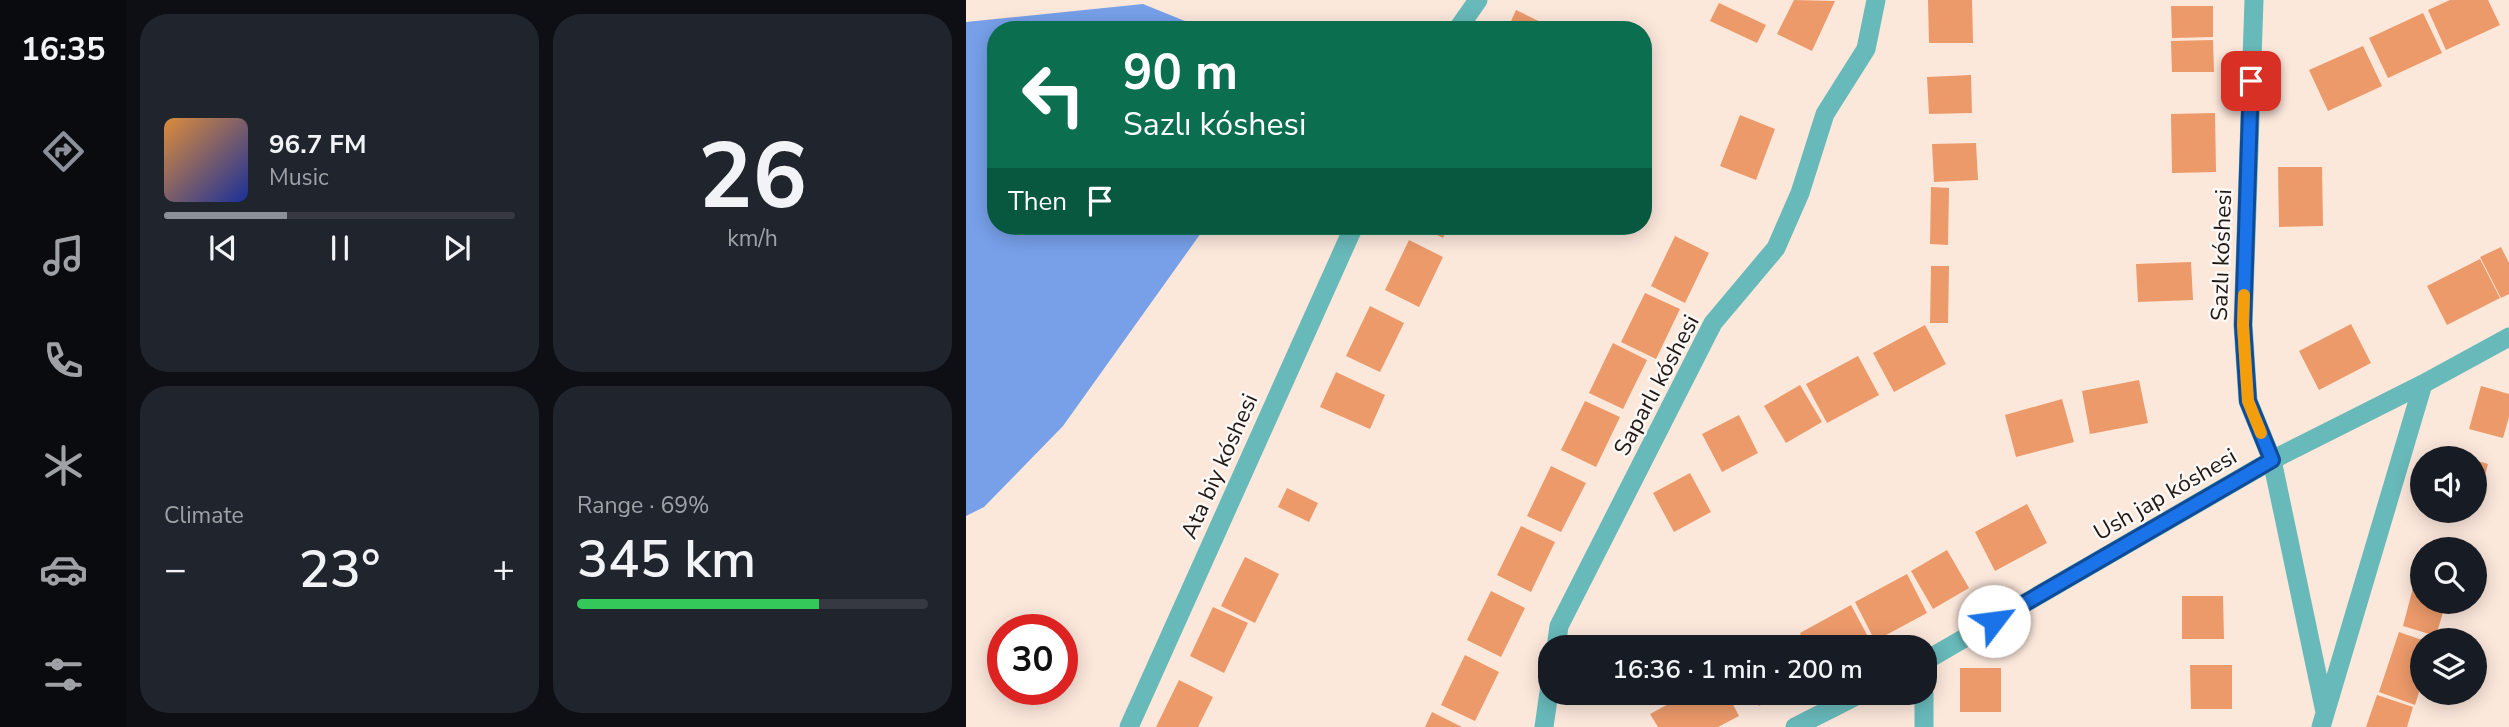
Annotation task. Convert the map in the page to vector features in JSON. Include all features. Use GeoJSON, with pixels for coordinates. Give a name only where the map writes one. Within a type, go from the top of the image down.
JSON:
{"type":"FeatureCollection","features":[{"type":"Feature","properties":{"kind":"street"},"geometry":{"type":"LineString","coordinates":[[1463,21],[1478,0]]}},
{"type":"Feature","properties":{"kind":"street","name":"Saparlı kóshesi"},"geometry":{"type":"LineString","coordinates":[[1558,635],[1559,626],[1713,323],[1776,248],[1800,193],[1825,114],[1866,48],[1876,0]]}},
{"type":"Feature","properties":{"kind":"street","name":"Sazlı kóshesi"},"geometry":{"type":"LineString","coordinates":[[2254,0],[2243,325],[2248,401],[2272,460],[2323,719]]}},
{"type":"Feature","properties":{"kind":"street","name":"Ata biy kóshesi"},"geometry":{"type":"LineString","coordinates":[[1129,727],[1350,235]]}},
{"type":"Feature","properties":{"kind":"street","name":"Ush jap kóshesi"},"geometry":{"type":"LineString","coordinates":[[1937,654],[2272,460],[2423,384],[2509,337]]}},
{"type":"Feature","properties":{"kind":"street","name":"Sazlı kóshesi"},"geometry":{"type":"LineString","coordinates":[[2323,719],[2423,384]]}},
{"type":"Feature","properties":{"kind":"street"},"geometry":{"type":"LineString","coordinates":[[1544,727],[1547,705]]}},
{"type":"Feature","properties":{"kind":"street"},"geometry":{"type":"LineString","coordinates":[[1796,727],[1839,705]]}},
{"type":"Feature","properties":{"kind":"street"},"geometry":{"type":"LineString","coordinates":[[1924,705],[1924,727]]}},
{"type":"Feature","properties":{"kind":"water"},"geometry":{"type":"Polygon","coordinates":[[[1143,4],[1185,21],[987,21],[987,235],[1200,235],[1063,426],[984,507],[966,516],[966,22],[1143,4]]]}},
{"type":"Feature","properties":{"kind":"building"},"geometry":{"type":"Polygon","coordinates":[[[1794,0],[1835,1],[1812,51],[1777,34],[1794,0]]]}},
{"type":"Feature","properties":{"kind":"building"},"geometry":{"type":"Polygon","coordinates":[[[1928,0],[1972,0],[1973,43],[1929,43],[1928,0]]]}},
{"type":"Feature","properties":{"kind":"building"},"geometry":{"type":"Polygon","coordinates":[[[2450,0],[2488,0],[2500,25],[2446,50],[2428,10],[2450,0]]]}},
{"type":"Feature","properties":{"kind":"building"},"geometry":{"type":"Polygon","coordinates":[[[1719,3],[1766,25],[1757,43],[1710,21],[1719,3]]]}},
{"type":"Feature","properties":{"kind":"building"},"geometry":{"type":"Polygon","coordinates":[[[2171,6],[2213,6],[2213,37],[2172,38],[2171,6]]]}},
{"type":"Feature","properties":{"kind":"building"},"geometry":{"type":"Polygon","coordinates":[[[1516,10],[1539,21],[1511,21],[1516,10]]]}},
{"type":"Feature","properties":{"kind":"building"},"geometry":{"type":"Polygon","coordinates":[[[2423,13],[2442,53],[2388,78],[2369,38],[2423,13]]]}},
{"type":"Feature","properties":{"kind":"building"},"geometry":{"type":"Polygon","coordinates":[[[2213,40],[2214,72],[2172,72],[2171,41],[2213,40]]]}},
{"type":"Feature","properties":{"kind":"building"},"geometry":{"type":"Polygon","coordinates":[[[2363,46],[2382,86],[2328,111],[2309,70],[2363,46]]]}},
{"type":"Feature","properties":{"kind":"building"},"geometry":{"type":"Polygon","coordinates":[[[1971,75],[1972,113],[1929,114],[1927,77],[1971,75]]]}},
{"type":"Feature","properties":{"kind":"building"},"geometry":{"type":"Polygon","coordinates":[[[2215,113],[2216,172],[2172,173],[2171,114],[2215,113]]]}},
{"type":"Feature","properties":{"kind":"building"},"geometry":{"type":"Polygon","coordinates":[[[1740,115],[1775,129],[1756,180],[1720,166],[1740,115]]]}},
{"type":"Feature","properties":{"kind":"building"},"geometry":{"type":"Polygon","coordinates":[[[1976,143],[1978,180],[1934,182],[1932,144],[1976,143]]]}},
{"type":"Feature","properties":{"kind":"building"},"geometry":{"type":"Polygon","coordinates":[[[2278,167],[2322,167],[2323,226],[2279,227],[2278,167]]]}},
{"type":"Feature","properties":{"kind":"building"},"geometry":{"type":"Polygon","coordinates":[[[1931,187],[1949,188],[1948,245],[1930,244],[1931,187]]]}},
{"type":"Feature","properties":{"kind":"building"},"geometry":{"type":"Polygon","coordinates":[[[1675,236],[1709,253],[1685,303],[1651,286],[1675,236]]]}},
{"type":"Feature","properties":{"kind":"building"},"geometry":{"type":"Polygon","coordinates":[[[1409,240],[1443,257],[1419,307],[1385,290],[1409,240]]]}},
{"type":"Feature","properties":{"kind":"building"},"geometry":{"type":"Polygon","coordinates":[[[2501,247],[2509,263],[2509,294],[2501,298],[2480,257],[2501,247]]]}},
{"type":"Feature","properties":{"kind":"building"},"geometry":{"type":"Polygon","coordinates":[[[2480,259],[2500,298],[2447,325],[2427,286],[2480,259]]]}},
{"type":"Feature","properties":{"kind":"building"},"geometry":{"type":"Polygon","coordinates":[[[2191,262],[2193,300],[2138,302],[2136,264],[2191,262]]]}},
{"type":"Feature","properties":{"kind":"building"},"geometry":{"type":"Polygon","coordinates":[[[1931,266],[1949,266],[1948,323],[1930,323],[1931,266]]]}},
{"type":"Feature","properties":{"kind":"building"},"geometry":{"type":"Polygon","coordinates":[[[1645,293],[1680,309],[1656,359],[1621,342],[1645,293]]]}},
{"type":"Feature","properties":{"kind":"building"},"geometry":{"type":"Polygon","coordinates":[[[1370,306],[1404,323],[1380,372],[1346,356],[1370,306]]]}},
{"type":"Feature","properties":{"kind":"building"},"geometry":{"type":"Polygon","coordinates":[[[2351,324],[2371,363],[2319,390],[2299,351],[2351,324]]]}},
{"type":"Feature","properties":{"kind":"building"},"geometry":{"type":"Polygon","coordinates":[[[1925,325],[1946,364],[1894,392],[1873,353],[1925,325]]]}},
{"type":"Feature","properties":{"kind":"building"},"geometry":{"type":"Polygon","coordinates":[[[1613,343],[1647,360],[1623,409],[1589,393],[1613,343]]]}},
{"type":"Feature","properties":{"kind":"building"},"geometry":{"type":"Polygon","coordinates":[[[1858,356],[1879,395],[1827,423],[1806,384],[1858,356]]]}},
{"type":"Feature","properties":{"kind":"building"},"geometry":{"type":"Polygon","coordinates":[[[1336,372],[1385,395],[1370,429],[1320,407],[1336,372]]]}},
{"type":"Feature","properties":{"kind":"building"},"geometry":{"type":"Polygon","coordinates":[[[2139,380],[2148,423],[2090,434],[2082,391],[2139,380]]]}},
{"type":"Feature","properties":{"kind":"building"},"geometry":{"type":"Polygon","coordinates":[[[1800,385],[1822,422],[1786,443],[1764,406],[1800,385]]]}},
{"type":"Feature","properties":{"kind":"building"},"geometry":{"type":"Polygon","coordinates":[[[2481,386],[2509,394],[2509,417],[2503,438],[2469,429],[2481,386]]]}},
{"type":"Feature","properties":{"kind":"building"},"geometry":{"type":"Polygon","coordinates":[[[2062,399],[2074,442],[2016,457],[2005,415],[2062,399]]]}},
{"type":"Feature","properties":{"kind":"building"},"geometry":{"type":"Polygon","coordinates":[[[1585,401],[1620,417],[1596,467],[1561,450],[1585,401]]]}},
{"type":"Feature","properties":{"kind":"building"},"geometry":{"type":"Polygon","coordinates":[[[1739,415],[1758,453],[1722,472],[1702,434],[1739,415]]]}},
{"type":"Feature","properties":{"kind":"building"},"geometry":{"type":"Polygon","coordinates":[[[1551,466],[1586,483],[1561,532],[1527,516],[1551,466]]]}},
{"type":"Feature","properties":{"kind":"building"},"geometry":{"type":"Polygon","coordinates":[[[1690,473],[1711,512],[1674,532],[1653,493],[1690,473]]]}},
{"type":"Feature","properties":{"kind":"building"},"geometry":{"type":"Polygon","coordinates":[[[1287,488],[1318,503],[1309,522],[1278,507],[1287,488]]]}},
{"type":"Feature","properties":{"kind":"building"},"geometry":{"type":"Polygon","coordinates":[[[2027,504],[2047,543],[1995,571],[1975,532],[2027,504]]]}},
{"type":"Feature","properties":{"kind":"building"},"geometry":{"type":"Polygon","coordinates":[[[1521,526],[1555,542],[1531,592],[1497,575],[1521,526]]]}},
{"type":"Feature","properties":{"kind":"building"},"geometry":{"type":"Polygon","coordinates":[[[1947,550],[1969,588],[1933,609],[1911,571],[1947,550]]]}},
{"type":"Feature","properties":{"kind":"building"},"geometry":{"type":"Polygon","coordinates":[[[1245,557],[1279,574],[1255,623],[1221,606],[1245,557]]]}},
{"type":"Feature","properties":{"kind":"building"},"geometry":{"type":"Polygon","coordinates":[[[1907,574],[1927,613],[1886,635],[1872,635],[1855,602],[1907,574]]]}},
{"type":"Feature","properties":{"kind":"building"},"geometry":{"type":"Polygon","coordinates":[[[1491,591],[1525,608],[1501,657],[1467,640],[1491,591]]]}},
{"type":"Feature","properties":{"kind":"building"},"geometry":{"type":"Polygon","coordinates":[[[2182,596],[2223,596],[2224,639],[2182,639],[2182,596]]]}},
{"type":"Feature","properties":{"kind":"building"},"geometry":{"type":"Polygon","coordinates":[[[2410,599],[2410,614],[2442,614],[2438,628],[2403,626],[2410,599]]]}},
{"type":"Feature","properties":{"kind":"building"},"geometry":{"type":"Polygon","coordinates":[[[1851,605],[1867,635],[1801,635],[1800,633],[1851,605]]]}},
{"type":"Feature","properties":{"kind":"building"},"geometry":{"type":"Polygon","coordinates":[[[1213,607],[1248,623],[1224,673],[1190,656],[1213,607]]]}},
{"type":"Feature","properties":{"kind":"building"},"geometry":{"type":"Polygon","coordinates":[[[2399,632],[2410,636],[2410,703],[2379,692],[2399,632]]]}},
{"type":"Feature","properties":{"kind":"building"},"geometry":{"type":"Polygon","coordinates":[[[1465,655],[1499,672],[1475,721],[1441,705],[1465,655]]]}},
{"type":"Feature","properties":{"kind":"building"},"geometry":{"type":"Polygon","coordinates":[[[2190,665],[2232,665],[2232,709],[2191,709],[2190,665]]]}},
{"type":"Feature","properties":{"kind":"building"},"geometry":{"type":"Polygon","coordinates":[[[1960,668],[2001,668],[2001,712],[1960,712],[1960,668]]]}},
{"type":"Feature","properties":{"kind":"building"},"geometry":{"type":"Polygon","coordinates":[[[1179,680],[1213,697],[1198,727],[1156,727],[1179,680]]]}},
{"type":"Feature","properties":{"kind":"building"},"geometry":{"type":"Polygon","coordinates":[[[2377,695],[2413,707],[2407,727],[2366,727],[2377,695]]]}},
{"type":"Feature","properties":{"kind":"building"},"geometry":{"type":"Polygon","coordinates":[[[1667,705],[1733,705],[1739,716],[1718,727],[1658,727],[1650,714],[1667,705]]]}},
{"type":"Feature","properties":{"kind":"building"},"geometry":{"type":"Polygon","coordinates":[[[1432,712],[1462,727],[1425,727],[1432,712]]]}},
{"type":"Feature","properties":{"kind":"slow traffic"},"geometry":{"type":"LineString","coordinates":[[2244,295],[2243,325],[2248,401],[2261,433]]}},
{"type":"Feature","properties":{"kind":"route"},"geometry":{"type":"LineString","coordinates":[[1994,621],[2272,460],[2248,401],[2243,325],[2251,81]]}}]}
